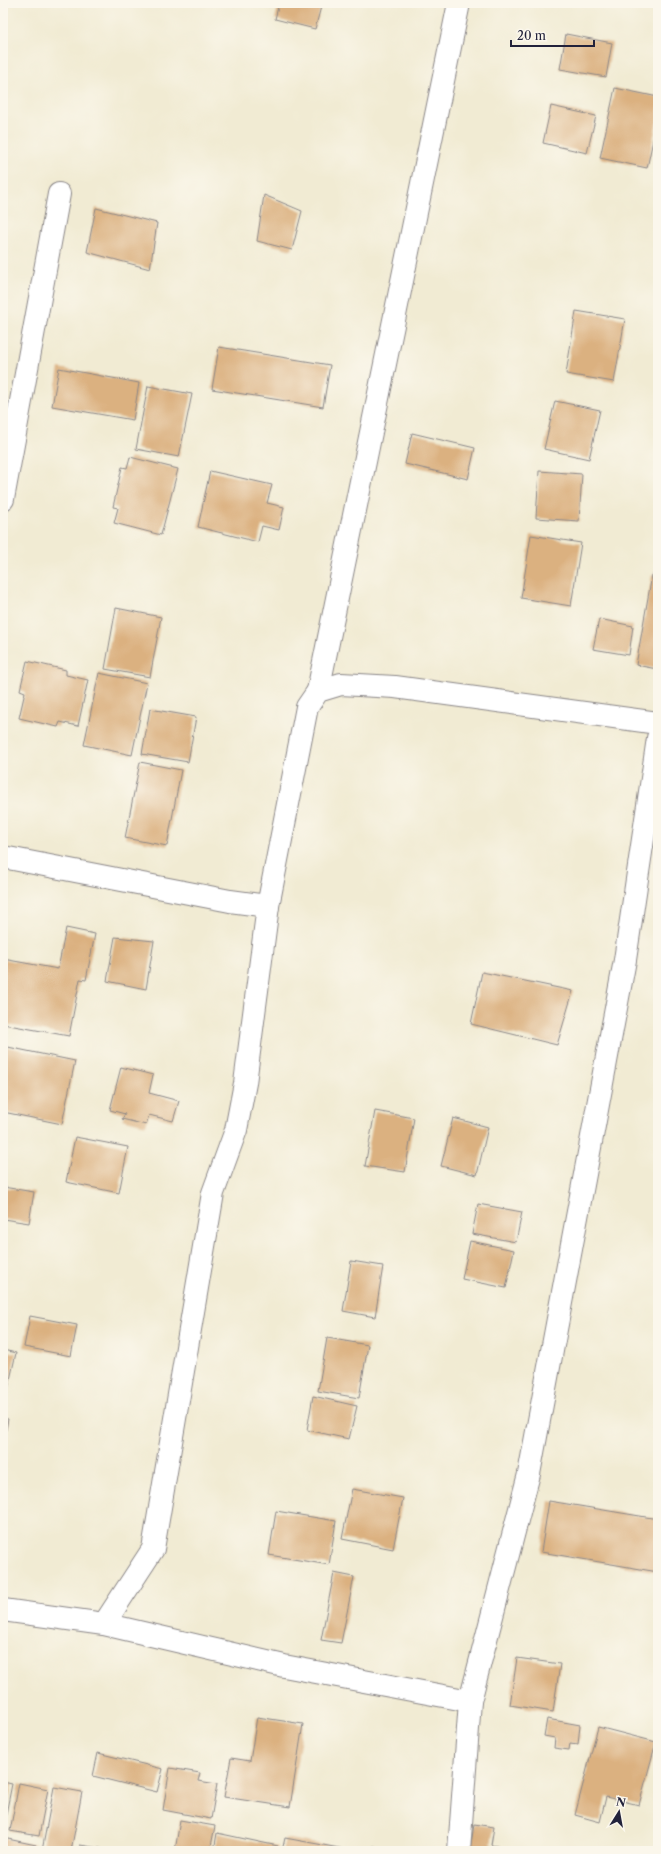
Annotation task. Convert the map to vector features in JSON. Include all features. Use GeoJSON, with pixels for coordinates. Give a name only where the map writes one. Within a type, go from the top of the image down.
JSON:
{"type":"FeatureCollection","features":[{"type":"Feature","properties":{"kind":"street"},"geometry":{"type":"LineString","coordinates":[[104,1624],[154,1549],[214,1192],[236,1130],[245,1083],[268,906],[307,707],[318,691],[459,3]]}},
{"type":"Feature","properties":{"kind":"street"},"geometry":{"type":"LineString","coordinates":[[3,498],[59,194]]}},
{"type":"Feature","properties":{"kind":"street"},"geometry":{"type":"LineString","coordinates":[[318,691],[341,684],[395,687],[658,723]]}},
{"type":"Feature","properties":{"kind":"street"},"geometry":{"type":"LineString","coordinates":[[459,1851],[470,1701],[529,1474],[625,960],[658,738]]}},
{"type":"Feature","properties":{"kind":"street"},"geometry":{"type":"LineString","coordinates":[[3,857],[230,902],[268,906]]}},
{"type":"Feature","properties":{"kind":"street"},"geometry":{"type":"LineString","coordinates":[[3,1610],[104,1624],[284,1666],[470,1701]]}},
{"type":"Feature","properties":{"kind":"building"},"geometry":{"type":"Polygon","coordinates":[[[279,3],[322,3],[315,29],[275,19],[279,3]]]}},
{"type":"Feature","properties":{"kind":"building"},"geometry":{"type":"Polygon","coordinates":[[[566,34],[612,43],[606,77],[560,69],[566,34]]]}},
{"type":"Feature","properties":{"kind":"building"},"geometry":{"type":"Polygon","coordinates":[[[615,88],[658,97],[658,117],[647,168],[600,158],[615,88]]]}},
{"type":"Feature","properties":{"kind":"building"},"geometry":{"type":"Polygon","coordinates":[[[551,106],[596,116],[587,153],[543,143],[551,106]]]}},
{"type":"Feature","properties":{"kind":"building"},"geometry":{"type":"Polygon","coordinates":[[[264,195],[302,211],[292,250],[257,241],[264,195]]]}},
{"type":"Feature","properties":{"kind":"building"},"geometry":{"type":"Polygon","coordinates":[[[96,208],[157,223],[150,269],[87,252],[96,208]]]}},
{"type":"Feature","properties":{"kind":"building"},"geometry":{"type":"Polygon","coordinates":[[[576,311],[625,319],[614,382],[566,374],[576,311]]]}},
{"type":"Feature","properties":{"kind":"building"},"geometry":{"type":"Polygon","coordinates":[[[219,347],[330,365],[323,407],[212,389],[219,347]]]}},
{"type":"Feature","properties":{"kind":"building"},"geometry":{"type":"Polygon","coordinates":[[[59,368],[139,383],[133,420],[52,406],[59,368]]]}},
{"type":"Feature","properties":{"kind":"building"},"geometry":{"type":"Polygon","coordinates":[[[148,386],[192,394],[179,457],[136,449],[148,386]]]}},
{"type":"Feature","properties":{"kind":"building"},"geometry":{"type":"Polygon","coordinates":[[[555,401],[600,410],[589,459],[544,449],[555,401]]]}},
{"type":"Feature","properties":{"kind":"building"},"geometry":{"type":"Polygon","coordinates":[[[412,433],[475,448],[468,479],[405,464],[412,433]]]}},
{"type":"Feature","properties":{"kind":"building"},"geometry":{"type":"Polygon","coordinates":[[[130,457],[178,469],[161,535],[114,523],[118,508],[113,507],[122,467],[127,468],[130,457]]]}},
{"type":"Feature","properties":{"kind":"building"},"geometry":{"type":"Polygon","coordinates":[[[210,471],[272,485],[267,503],[284,507],[279,530],[262,526],[258,542],[198,527],[210,471]]]}},
{"type":"Feature","properties":{"kind":"building"},"geometry":{"type":"Polygon","coordinates":[[[539,471],[582,474],[579,521],[536,518],[539,471]]]}},
{"type":"Feature","properties":{"kind":"building"},"geometry":{"type":"Polygon","coordinates":[[[531,535],[581,543],[571,606],[521,598],[531,535]]]}},
{"type":"Feature","properties":{"kind":"building"},"geometry":{"type":"Polygon","coordinates":[[[652,575],[658,577],[657,669],[636,665],[652,575]]]}},
{"type":"Feature","properties":{"kind":"building"},"geometry":{"type":"Polygon","coordinates":[[[116,608],[161,617],[150,677],[105,669],[116,608]]]}},
{"type":"Feature","properties":{"kind":"building"},"geometry":{"type":"Polygon","coordinates":[[[599,619],[633,626],[629,655],[593,649],[599,619]]]}},
{"type":"Feature","properties":{"kind":"building"},"geometry":{"type":"Polygon","coordinates":[[[27,661],[66,670],[66,675],[88,680],[78,726],[60,722],[58,727],[19,718],[25,692],[20,690],[27,661]]]}},
{"type":"Feature","properties":{"kind":"building"},"geometry":{"type":"Polygon","coordinates":[[[99,673],[147,683],[132,755],[84,745],[99,673]]]}},
{"type":"Feature","properties":{"kind":"building"},"geometry":{"type":"Polygon","coordinates":[[[150,709],[196,717],[188,762],[142,754],[150,709]]]}},
{"type":"Feature","properties":{"kind":"building"},"geometry":{"type":"Polygon","coordinates":[[[140,762],[181,770],[167,846],[125,838],[140,762]]]}},
{"type":"Feature","properties":{"kind":"building"},"geometry":{"type":"Polygon","coordinates":[[[66,928],[95,934],[86,980],[80,979],[69,1036],[3,1024],[3,959],[58,969],[66,928]]]}},
{"type":"Feature","properties":{"kind":"building"},"geometry":{"type":"Polygon","coordinates":[[[115,937],[154,941],[146,989],[107,981],[115,937]]]}},
{"type":"Feature","properties":{"kind":"building"},"geometry":{"type":"Polygon","coordinates":[[[482,972],[573,991],[557,1045],[471,1024],[482,972]]]}},
{"type":"Feature","properties":{"kind":"building"},"geometry":{"type":"Polygon","coordinates":[[[3,1046],[75,1061],[62,1124],[3,1112],[3,1046]]]}},
{"type":"Feature","properties":{"kind":"building"},"geometry":{"type":"Polygon","coordinates":[[[121,1067],[153,1075],[149,1093],[179,1101],[173,1121],[149,1115],[146,1125],[122,1119],[125,1114],[110,1110],[121,1067]]]}},
{"type":"Feature","properties":{"kind":"building"},"geometry":{"type":"Polygon","coordinates":[[[375,1111],[414,1118],[405,1172],[365,1166],[375,1111]]]}},
{"type":"Feature","properties":{"kind":"building"},"geometry":{"type":"Polygon","coordinates":[[[453,1118],[488,1127],[477,1175],[441,1166],[453,1118]]]}},
{"type":"Feature","properties":{"kind":"building"},"geometry":{"type":"Polygon","coordinates":[[[75,1137],[128,1147],[119,1193],[66,1182],[75,1137]]]}},
{"type":"Feature","properties":{"kind":"building"},"geometry":{"type":"Polygon","coordinates":[[[3,1187],[34,1192],[29,1223],[3,1219],[3,1187]]]}},
{"type":"Feature","properties":{"kind":"building"},"geometry":{"type":"Polygon","coordinates":[[[478,1204],[522,1212],[516,1242],[472,1234],[478,1204]]]}},
{"type":"Feature","properties":{"kind":"building"},"geometry":{"type":"Polygon","coordinates":[[[470,1241],[514,1250],[506,1288],[462,1279],[470,1241]]]}},
{"type":"Feature","properties":{"kind":"building"},"geometry":{"type":"Polygon","coordinates":[[[351,1261],[383,1266],[375,1317],[343,1311],[351,1261]]]}},
{"type":"Feature","properties":{"kind":"building"},"geometry":{"type":"Polygon","coordinates":[[[30,1316],[77,1325],[71,1356],[24,1347],[30,1316]]]}},
{"type":"Feature","properties":{"kind":"building"},"geometry":{"type":"Polygon","coordinates":[[[327,1338],[368,1345],[359,1398],[318,1391],[327,1338]]]}},
{"type":"Feature","properties":{"kind":"building"},"geometry":{"type":"Polygon","coordinates":[[[3,1350],[16,1353],[5,1402],[3,1402],[3,1350]]]}},
{"type":"Feature","properties":{"kind":"building"},"geometry":{"type":"Polygon","coordinates":[[[313,1396],[357,1406],[349,1439],[307,1430],[313,1396]]]}},
{"type":"Feature","properties":{"kind":"building"},"geometry":{"type":"Polygon","coordinates":[[[3,1418],[8,1419],[4,1441],[3,1441],[3,1418]]]}},
{"type":"Feature","properties":{"kind":"building"},"geometry":{"type":"Polygon","coordinates":[[[352,1489],[403,1498],[393,1549],[342,1539],[352,1489]]]}},
{"type":"Feature","properties":{"kind":"building"},"geometry":{"type":"Polygon","coordinates":[[[549,1501],[658,1519],[658,1572],[541,1552],[549,1501]]]}},
{"type":"Feature","properties":{"kind":"building"},"geometry":{"type":"Polygon","coordinates":[[[276,1511],[336,1521],[329,1565],[269,1555],[276,1511]]]}},
{"type":"Feature","properties":{"kind":"building"},"geometry":{"type":"Polygon","coordinates":[[[334,1573],[354,1577],[341,1643],[321,1640],[334,1573]]]}},
{"type":"Feature","properties":{"kind":"building"},"geometry":{"type":"Polygon","coordinates":[[[517,1658],[560,1664],[553,1712],[510,1705],[517,1658]]]}},
{"type":"Feature","properties":{"kind":"building"},"geometry":{"type":"Polygon","coordinates":[[[257,1717],[303,1724],[290,1807],[224,1797],[231,1758],[250,1761],[257,1717]]]}},
{"type":"Feature","properties":{"kind":"building"},"geometry":{"type":"Polygon","coordinates":[[[547,1719],[580,1725],[578,1744],[570,1743],[569,1750],[554,1748],[555,1738],[544,1736],[547,1719]]]}},
{"type":"Feature","properties":{"kind":"building"},"geometry":{"type":"Polygon","coordinates":[[[598,1727],[656,1742],[639,1805],[606,1797],[600,1822],[575,1815],[598,1727]]]}},
{"type":"Feature","properties":{"kind":"building"},"geometry":{"type":"Polygon","coordinates":[[[98,1753],[163,1769],[157,1792],[93,1776],[98,1753]]]}},
{"type":"Feature","properties":{"kind":"building"},"geometry":{"type":"Polygon","coordinates":[[[170,1768],[200,1773],[198,1781],[217,1784],[211,1819],[163,1810],[170,1768]]]}},
{"type":"Feature","properties":{"kind":"building"},"geometry":{"type":"Polygon","coordinates":[[[3,1782],[12,1784],[4,1824],[3,1824],[3,1782]]]}},
{"type":"Feature","properties":{"kind":"building"},"geometry":{"type":"Polygon","coordinates":[[[19,1783],[48,1789],[39,1836],[10,1831],[19,1783]]]}},
{"type":"Feature","properties":{"kind":"building"},"geometry":{"type":"Polygon","coordinates":[[[54,1787],[82,1792],[71,1851],[42,1851],[54,1787]]]}},
{"type":"Feature","properties":{"kind":"building"},"geometry":{"type":"Polygon","coordinates":[[[180,1820],[215,1826],[210,1851],[175,1851],[180,1820]]]}},
{"type":"Feature","properties":{"kind":"building"},"geometry":{"type":"Polygon","coordinates":[[[474,1824],[494,1827],[491,1845],[513,1849],[513,1851],[470,1851],[474,1824]]]}},
{"type":"Feature","properties":{"kind":"building"},"geometry":{"type":"Polygon","coordinates":[[[217,1833],[278,1846],[277,1851],[214,1851],[217,1833]]]}},
{"type":"Feature","properties":{"kind":"building"},"geometry":{"type":"Polygon","coordinates":[[[3,1838],[36,1845],[35,1851],[3,1851],[3,1838]]]}},
{"type":"Feature","properties":{"kind":"building"},"geometry":{"type":"Polygon","coordinates":[[[285,1838],[350,1850],[350,1851],[282,1851],[285,1838]]]}},
{"type":"Feature","properties":{"kind":"building"},"geometry":{"type":"Polygon","coordinates":[[[80,1845],[112,1850],[112,1851],[79,1851],[80,1845]]]}},
{"type":"Feature","properties":{"kind":"building"},"geometry":{"type":"Polygon","coordinates":[[[373,1846],[396,1850],[396,1851],[372,1851],[373,1846]]]}}]}
